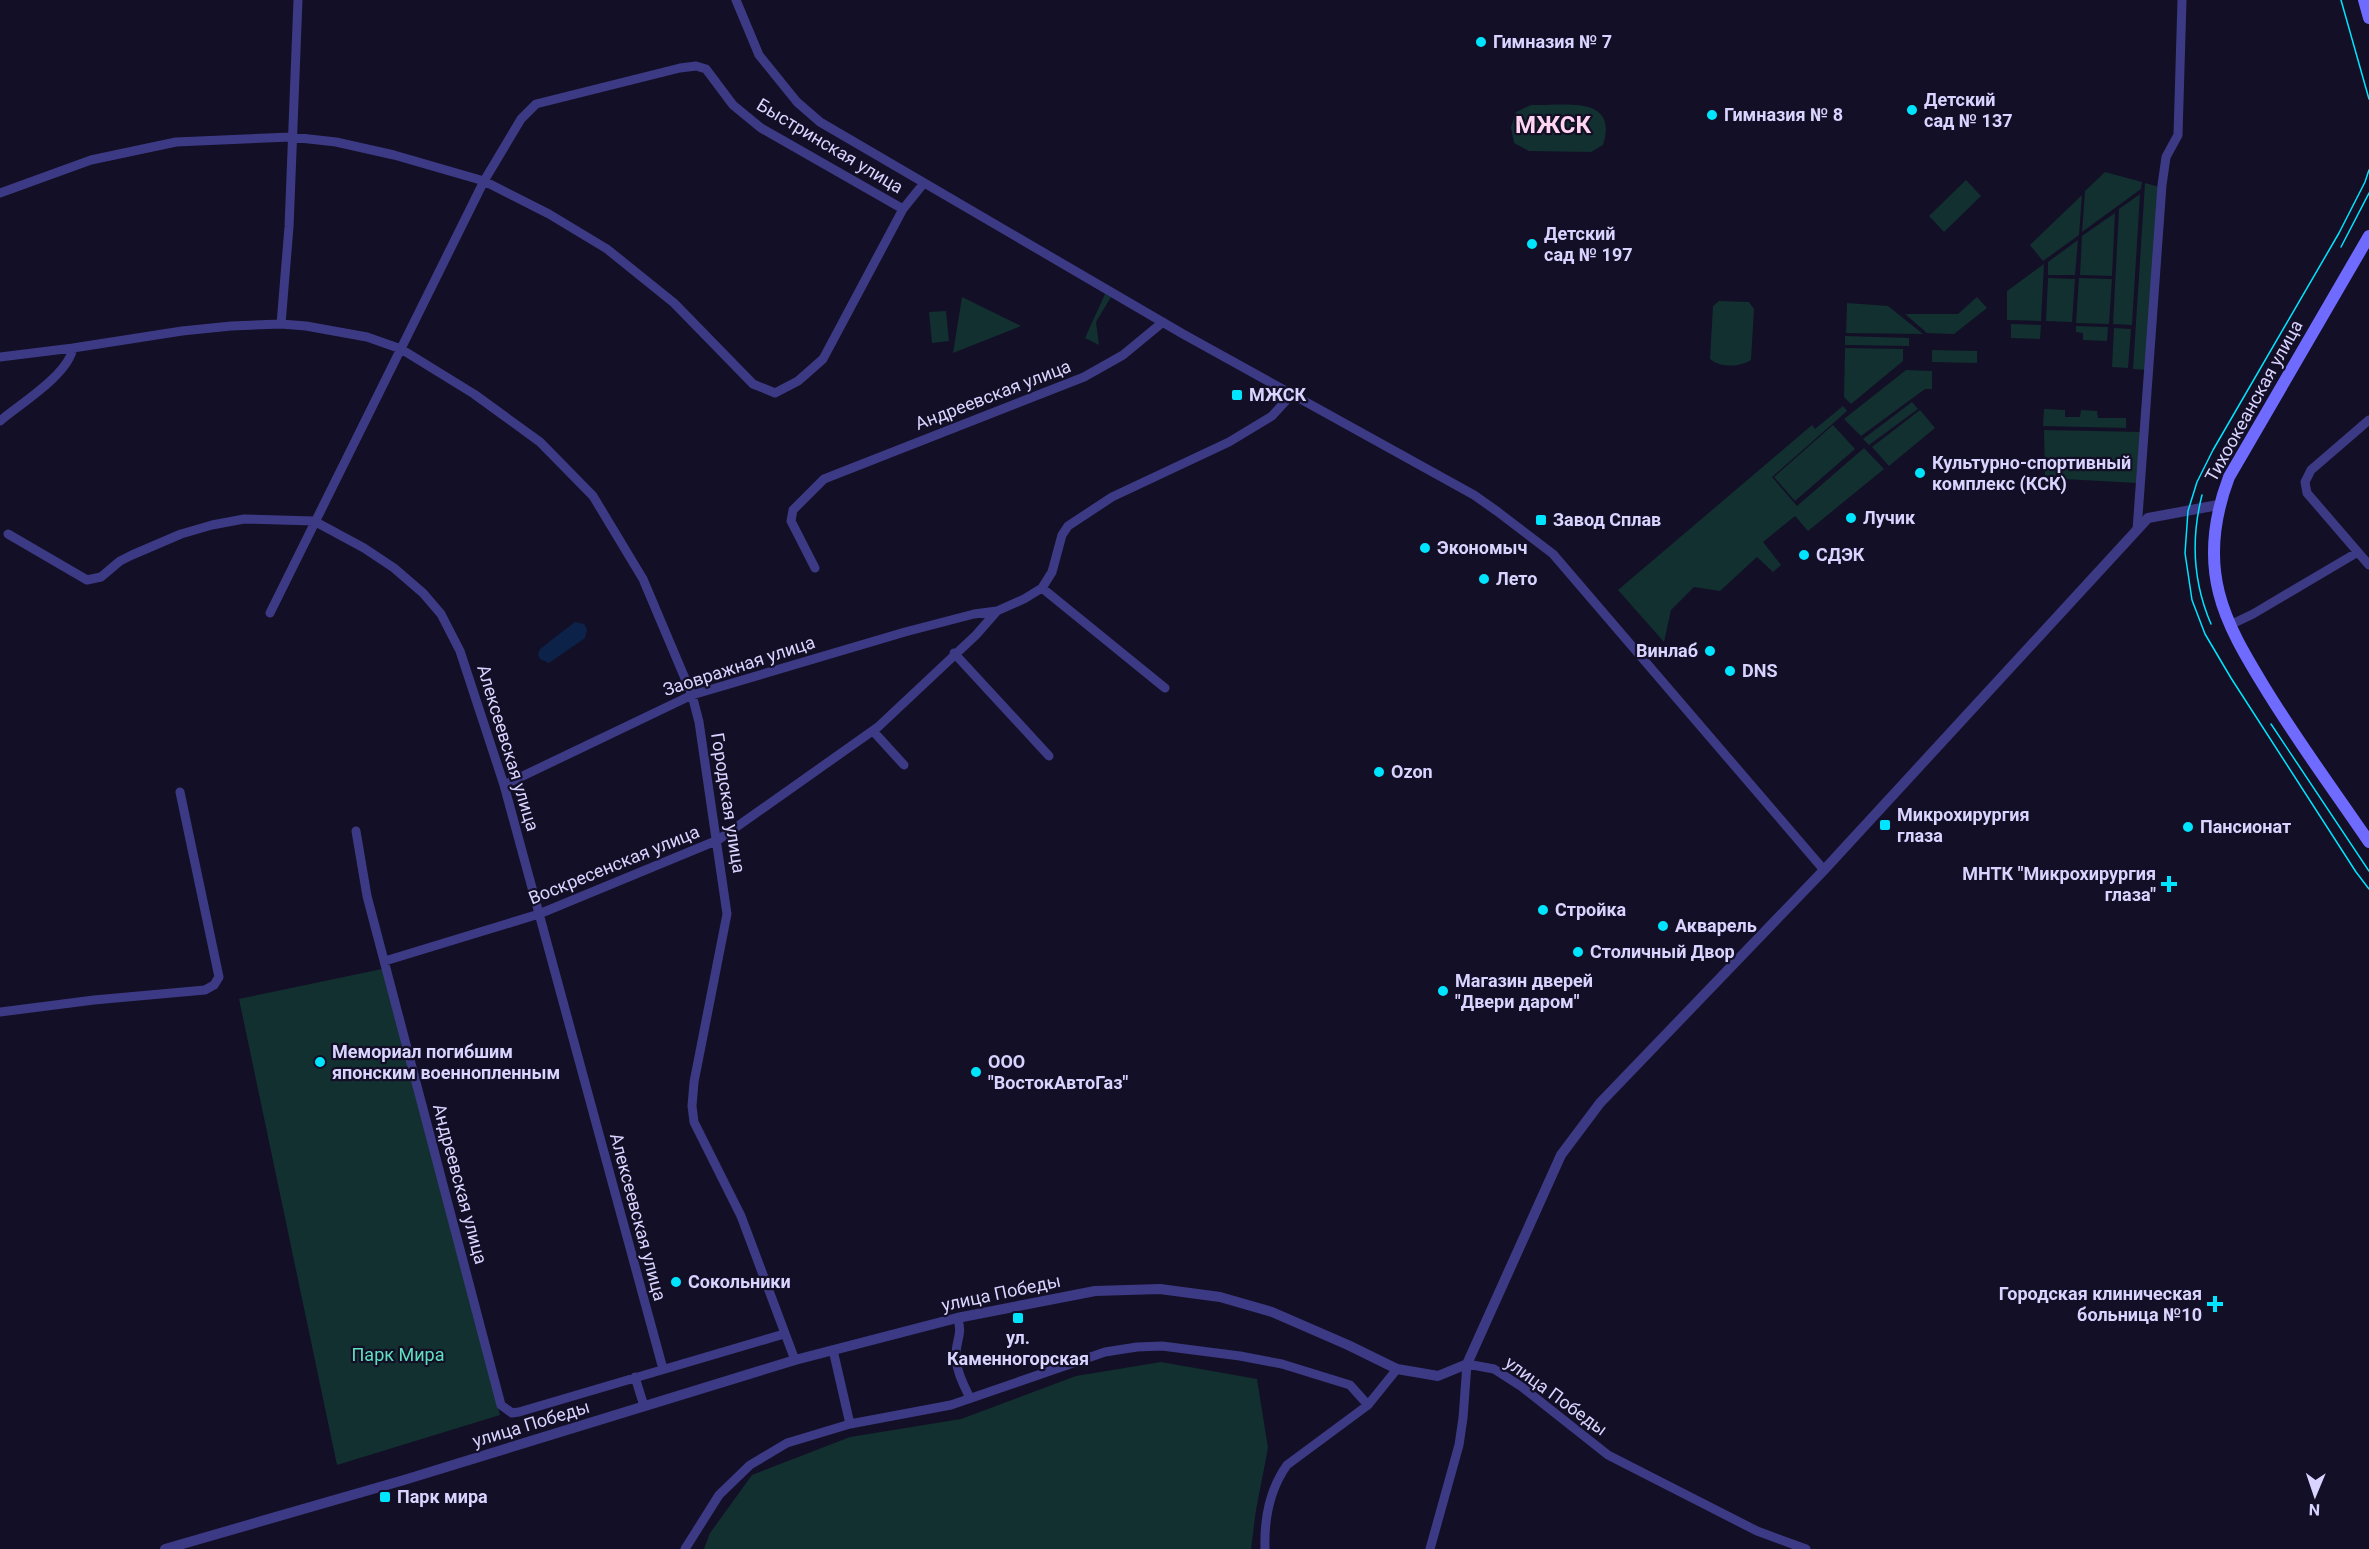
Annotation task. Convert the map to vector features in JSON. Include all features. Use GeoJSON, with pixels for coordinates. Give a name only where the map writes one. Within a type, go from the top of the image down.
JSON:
{"type":"FeatureCollection","features":[{"type":"Feature","properties":{"kind":"main road"},"geometry":{"type":"LineString","coordinates":[[2364,0],[2369,18]]}},
{"type":"Feature","properties":{"kind":"main road","name":"Тихоокеанская улица"},"geometry":{"type":"LineString","coordinates":[[2367,833],[2283,719],[2250,664],[2230,624],[2219,593],[2214,545],[2218,505],[2229,477],[2369,236]]}},
{"type":"Feature","properties":{"kind":"street"},"geometry":{"type":"LineString","coordinates":[[280,324],[289,227],[298,0]]}},
{"type":"Feature","properties":{"kind":"street"},"geometry":{"type":"LineString","coordinates":[[736,0],[759,55],[808,113],[837,134],[1163,322],[1474,495],[1553,554],[1824,870]]}},
{"type":"Feature","properties":{"kind":"street"},"geometry":{"type":"LineString","coordinates":[[2137,531],[2162,186],[2166,157],[2178,135],[2182,0]]}},
{"type":"Feature","properties":{"kind":"street","name":"Быстринская улица"},"geometry":{"type":"LineString","coordinates":[[270,613],[484,182],[521,119],[536,104],[696,66],[706,69],[733,105],[761,128],[903,209]]}},
{"type":"Feature","properties":{"kind":"street"},"geometry":{"type":"LineString","coordinates":[[0,193],[91,160],[176,142],[291,137],[336,142],[393,155],[484,182],[549,214],[607,249],[674,303],[744,376],[758,388],[775,393],[798,381],[823,359],[903,209],[924,183]]}},
{"type":"Feature","properties":{"kind":"street","name":"Андреевская улица"},"geometry":{"type":"LineString","coordinates":[[814,568],[791,521],[791,514],[824,479],[1084,376],[1123,355],[1163,322]]}},
{"type":"Feature","properties":{"kind":"street","name":"Городская улица"},"geometry":{"type":"LineString","coordinates":[[0,357],[231,326],[280,324],[306,326],[367,337],[401,349],[474,394],[540,442],[593,496],[644,579],[692,695],[699,722],[727,914],[694,1082],[692,1107],[694,1122],[741,1216],[795,1360]]}},
{"type":"Feature","properties":{"kind":"street"},"geometry":{"type":"LineString","coordinates":[[0,421],[63,369],[71,357],[73,348]]}},
{"type":"Feature","properties":{"kind":"street"},"geometry":{"type":"LineString","coordinates":[[997,611],[1042,588],[1052,572],[1062,535],[1068,526],[1112,497],[1229,442],[1272,416],[1292,394]]}},
{"type":"Feature","properties":{"kind":"street"},"geometry":{"type":"LineString","coordinates":[[2369,420],[2311,470],[2305,482],[2307,493],[2369,565]]}},
{"type":"Feature","properties":{"kind":"street"},"geometry":{"type":"LineString","coordinates":[[1430,1549],[1459,1445],[1467,1364],[1561,1155],[1600,1103],[1824,870],[2148,518],[2218,505]]}},
{"type":"Feature","properties":{"kind":"street","name":"Алексеевская улица"},"geometry":{"type":"LineString","coordinates":[[8,534],[87,580],[101,577],[120,561],[132,555],[181,534],[212,525],[244,519],[314,521],[364,548],[394,568],[423,593],[441,614],[460,651],[504,785],[663,1369]]}},
{"type":"Feature","properties":{"kind":"street"},"geometry":{"type":"LineString","coordinates":[[2230,624],[2253,614],[2358,552]]}},
{"type":"Feature","properties":{"kind":"street"},"geometry":{"type":"LineString","coordinates":[[1042,588],[1165,688]]}},
{"type":"Feature","properties":{"kind":"street","name":"Заовражная улица"},"geometry":{"type":"LineString","coordinates":[[504,785],[692,695],[905,632],[974,614],[997,611]]}},
{"type":"Feature","properties":{"kind":"street","name":"Воскресенская улица"},"geometry":{"type":"LineString","coordinates":[[385,961],[539,914],[718,840],[873,731],[976,634],[997,611]]}},
{"type":"Feature","properties":{"kind":"street"},"geometry":{"type":"LineString","coordinates":[[954,653],[1049,756]]}},
{"type":"Feature","properties":{"kind":"street"},"geometry":{"type":"LineString","coordinates":[[873,731],[904,765]]}},
{"type":"Feature","properties":{"kind":"street"},"geometry":{"type":"LineString","coordinates":[[0,1012],[94,1000],[205,990],[214,985],[219,977],[180,792]]}},
{"type":"Feature","properties":{"kind":"street","name":"Андреевская улица"},"geometry":{"type":"LineString","coordinates":[[356,831],[367,896],[501,1405],[512,1413],[519,1412],[635,1377]]}},
{"type":"Feature","properties":{"kind":"street","name":"улица Победы"},"geometry":{"type":"LineString","coordinates":[[165,1549],[348,1497],[833,1350],[957,1318],[1095,1291],[1160,1289],[1220,1297],[1272,1312],[1396,1369],[1438,1376],[1467,1364],[1494,1369],[1522,1387],[1608,1455],[1757,1531],[1801,1548]]}},
{"type":"Feature","properties":{"kind":"street"},"geometry":{"type":"LineString","coordinates":[[957,1318],[961,1330],[956,1358],[960,1376],[970,1398]]}},
{"type":"Feature","properties":{"kind":"street"},"geometry":{"type":"LineString","coordinates":[[644,1406],[635,1377],[784,1334]]}},
{"type":"Feature","properties":{"kind":"street"},"geometry":{"type":"LineString","coordinates":[[686,1549],[719,1495],[750,1465],[787,1443],[850,1424],[951,1405],[1105,1352],[1162,1346],[1282,1364],[1350,1386],[1368,1406]]}},
{"type":"Feature","properties":{"kind":"street"},"geometry":{"type":"LineString","coordinates":[[833,1350],[850,1424]]}},
{"type":"Feature","properties":{"kind":"street"},"geometry":{"type":"LineString","coordinates":[[1265,1549],[1269,1505],[1278,1477],[1287,1465],[1368,1406],[1396,1369]]}},
{"type":"Feature","properties":{"kind":"green space"},"geometry":{"type":"Polygon","coordinates":[[[1531,105],[1573,105],[1596,110],[1603,117],[1606,129],[1603,145],[1591,152],[1529,151],[1514,143],[1511,127],[1516,112],[1531,105]]]}},
{"type":"Feature","properties":{"kind":"green space"},"geometry":{"type":"Polygon","coordinates":[[[2105,172],[2142,182],[2141,189],[2082,232],[2085,191],[2105,172]]]}},
{"type":"Feature","properties":{"kind":"green space"},"geometry":{"type":"Polygon","coordinates":[[[1966,180],[1981,196],[1944,232],[1929,216],[1966,180]]]}},
{"type":"Feature","properties":{"kind":"green space"},"geometry":{"type":"Polygon","coordinates":[[[2145,183],[2160,187],[2147,370],[2133,369],[2145,183]]]}},
{"type":"Feature","properties":{"kind":"green space"},"geometry":{"type":"Polygon","coordinates":[[[2140,194],[2132,325],[2113,324],[2119,209],[2140,194]]]}},
{"type":"Feature","properties":{"kind":"green space"},"geometry":{"type":"Polygon","coordinates":[[[2082,195],[2079,235],[2043,261],[2030,245],[2082,195]]]}},
{"type":"Feature","properties":{"kind":"green space"},"geometry":{"type":"Polygon","coordinates":[[[2115,213],[2112,276],[2080,275],[2082,236],[2115,213]]]}},
{"type":"Feature","properties":{"kind":"green space"},"geometry":{"type":"Polygon","coordinates":[[[2078,240],[2075,275],[2048,275],[2048,262],[2078,240]]]}},
{"type":"Feature","properties":{"kind":"green space"},"geometry":{"type":"Polygon","coordinates":[[[2044,264],[2041,321],[2007,320],[2007,291],[2044,264]]]}},
{"type":"Feature","properties":{"kind":"green space"},"geometry":{"type":"Polygon","coordinates":[[[2048,278],[2075,279],[2072,322],[2046,321],[2048,278]]]}},
{"type":"Feature","properties":{"kind":"green space"},"geometry":{"type":"Polygon","coordinates":[[[2079,278],[2112,279],[2109,324],[2076,323],[2079,278]]]}},
{"type":"Feature","properties":{"kind":"green space"},"geometry":{"type":"Polygon","coordinates":[[[1105,294],[1111,297],[1096,322],[1099,345],[1085,338],[1105,294]]]}},
{"type":"Feature","properties":{"kind":"green space"},"geometry":{"type":"Polygon","coordinates":[[[962,297],[1021,326],[953,353],[962,297]]]}},
{"type":"Feature","properties":{"kind":"green space"},"geometry":{"type":"Polygon","coordinates":[[[1977,297],[1987,308],[1954,334],[1927,333],[1905,314],[1958,314],[1977,297]]]}},
{"type":"Feature","properties":{"kind":"green space"},"geometry":{"type":"Polygon","coordinates":[[[1719,301],[1749,302],[1754,309],[1751,360],[1736,365],[1724,365],[1710,359],[1713,306],[1719,301]]]}},
{"type":"Feature","properties":{"kind":"green space"},"geometry":{"type":"Polygon","coordinates":[[[1847,303],[1888,306],[1923,334],[1846,333],[1847,303]]]}},
{"type":"Feature","properties":{"kind":"green space"},"geometry":{"type":"Polygon","coordinates":[[[946,311],[949,341],[932,343],[929,312],[946,311]]]}},
{"type":"Feature","properties":{"kind":"green space"},"geometry":{"type":"Polygon","coordinates":[[[2011,324],[2041,325],[2040,339],[2011,338],[2011,324]]]}},
{"type":"Feature","properties":{"kind":"green space"},"geometry":{"type":"Polygon","coordinates":[[[2076,326],[2108,327],[2107,341],[2083,340],[2083,333],[2076,332],[2076,326]]]}},
{"type":"Feature","properties":{"kind":"green space"},"geometry":{"type":"Polygon","coordinates":[[[2114,328],[2131,329],[2128,368],[2112,367],[2114,328]]]}},
{"type":"Feature","properties":{"kind":"green space"},"geometry":{"type":"Polygon","coordinates":[[[1845,336],[1909,338],[1909,346],[1845,345],[1845,336]]]}},
{"type":"Feature","properties":{"kind":"green space"},"geometry":{"type":"Polygon","coordinates":[[[1845,348],[1903,349],[1903,361],[1851,404],[1844,397],[1845,348]]]}},
{"type":"Feature","properties":{"kind":"green space"},"geometry":{"type":"Polygon","coordinates":[[[1932,350],[1977,351],[1977,363],[1932,362],[1932,350]]]}},
{"type":"Feature","properties":{"kind":"green space"},"geometry":{"type":"Polygon","coordinates":[[[1906,370],[1932,371],[1932,389],[1925,389],[1861,436],[1844,419],[1906,370]]]}},
{"type":"Feature","properties":{"kind":"green space"},"geometry":{"type":"Polygon","coordinates":[[[1912,402],[1918,409],[1869,445],[1863,439],[1912,402]]]}},
{"type":"Feature","properties":{"kind":"green space"},"geometry":{"type":"Polygon","coordinates":[[[1843,406],[1847,411],[1772,477],[1797,506],[1864,448],[1884,469],[1808,531],[1795,516],[1763,542],[1781,565],[1773,572],[1757,557],[1720,591],[1694,587],[1671,610],[1664,642],[1618,590],[1812,425],[1815,429],[1843,406]]]}},
{"type":"Feature","properties":{"kind":"green space"},"geometry":{"type":"Polygon","coordinates":[[[2044,409],[2065,410],[2065,417],[2080,417],[2081,410],[2097,411],[2098,418],[2126,418],[2126,428],[2043,426],[2044,409]]]}},
{"type":"Feature","properties":{"kind":"green space"},"geometry":{"type":"Polygon","coordinates":[[[1920,410],[1935,428],[1889,466],[1872,447],[1920,410]]]}},
{"type":"Feature","properties":{"kind":"green space"},"geometry":{"type":"Polygon","coordinates":[[[1833,425],[1855,449],[1795,501],[1774,477],[1833,425]]]}},
{"type":"Feature","properties":{"kind":"green space"},"geometry":{"type":"Polygon","coordinates":[[[2044,430],[2142,432],[2137,483],[2045,478],[2044,430]]]}},
{"type":"Feature","properties":{"kind":"green space","name":"Парк Мира"},"geometry":{"type":"Polygon","coordinates":[[[382,969],[500,1415],[337,1465],[239,999],[382,969]]]}},
{"type":"Feature","properties":{"kind":"green space"},"geometry":{"type":"Polygon","coordinates":[[[1161,1362],[1257,1379],[1268,1448],[1251,1549],[704,1549],[710,1533],[752,1475],[850,1437],[961,1419],[1076,1376],[1161,1362]]]}},
{"type":"Feature","properties":{"kind":"water"},"geometry":{"type":"Polygon","coordinates":[[[575,622],[584,624],[587,629],[585,638],[549,663],[540,659],[538,655],[540,649],[575,622]]]}},
{"type":"Feature","properties":{"kind":"tram line"},"geometry":{"type":"LineString","coordinates":[[2341,0],[2369,99]]}},
{"type":"Feature","properties":{"kind":"tram line"},"geometry":{"type":"LineString","coordinates":[[2369,170],[2339,233],[2213,450],[2197,482],[2188,511],[2185,553],[2192,600],[2205,634],[2231,678],[2369,889]]}},
{"type":"Feature","properties":{"kind":"tram line"},"geometry":{"type":"LineString","coordinates":[[2341,247],[2369,193]]}},
{"type":"Feature","properties":{"kind":"tram line"},"geometry":{"type":"LineString","coordinates":[[2202,495],[2196,527],[2197,576],[2211,624]]}},
{"type":"Feature","properties":{"kind":"tram line"},"geometry":{"type":"LineString","coordinates":[[2271,724],[2369,871]]}},
{"type":"Feature","properties":{"kind":"place","name":"Гимназия № 7"},"geometry":{"type":"Point","coordinates":[1481,42]}},
{"type":"Feature","properties":{"kind":"place","name":"Детский сад № 137"},"geometry":{"type":"Point","coordinates":[1912,110]}},
{"type":"Feature","properties":{"kind":"place","name":"Гимназия № 8"},"geometry":{"type":"Point","coordinates":[1712,115]}},
{"type":"Feature","properties":{"kind":"place","name":"Детский сад № 197"},"geometry":{"type":"Point","coordinates":[1532,244]}},
{"type":"Feature","properties":{"kind":"place","name":"МЖСК"},"geometry":{"type":"Point","coordinates":[1237,395]}},
{"type":"Feature","properties":{"kind":"place","name":"Культурно-спортивный комплекс (КСК)"},"geometry":{"type":"Point","coordinates":[1920,473]}},
{"type":"Feature","properties":{"kind":"place","name":"Лучик"},"geometry":{"type":"Point","coordinates":[1851,518]}},
{"type":"Feature","properties":{"kind":"place","name":"Завод Сплав"},"geometry":{"type":"Point","coordinates":[1541,520]}},
{"type":"Feature","properties":{"kind":"place","name":"Экономыч"},"geometry":{"type":"Point","coordinates":[1425,548]}},
{"type":"Feature","properties":{"kind":"place","name":"СДЭК"},"geometry":{"type":"Point","coordinates":[1804,555]}},
{"type":"Feature","properties":{"kind":"place","name":"Лето"},"geometry":{"type":"Point","coordinates":[1484,579]}},
{"type":"Feature","properties":{"kind":"place","name":"Винлаб"},"geometry":{"type":"Point","coordinates":[1710,651]}},
{"type":"Feature","properties":{"kind":"place","name":"DNS"},"geometry":{"type":"Point","coordinates":[1730,671]}},
{"type":"Feature","properties":{"kind":"place","name":"Ozon"},"geometry":{"type":"Point","coordinates":[1379,772]}},
{"type":"Feature","properties":{"kind":"place","name":"Микрохирургия глаза"},"geometry":{"type":"Point","coordinates":[1885,825]}},
{"type":"Feature","properties":{"kind":"place","name":"Пансионат"},"geometry":{"type":"Point","coordinates":[2188,827]}},
{"type":"Feature","properties":{"kind":"place","name":"МНТК \"Микрохирургия глаза\""},"geometry":{"type":"Point","coordinates":[2169,884]}},
{"type":"Feature","properties":{"kind":"place","name":"Стройка"},"geometry":{"type":"Point","coordinates":[1543,910]}},
{"type":"Feature","properties":{"kind":"place","name":"Акварель"},"geometry":{"type":"Point","coordinates":[1663,926]}},
{"type":"Feature","properties":{"kind":"place","name":"Столичный Двор"},"geometry":{"type":"Point","coordinates":[1578,952]}},
{"type":"Feature","properties":{"kind":"place","name":"Магазин дверей \"Двери даром\""},"geometry":{"type":"Point","coordinates":[1443,991]}},
{"type":"Feature","properties":{"kind":"place","name":"Мемориал погибшим японским военнопленным"},"geometry":{"type":"Point","coordinates":[320,1062]}},
{"type":"Feature","properties":{"kind":"place","name":"ООО \"ВостокАвтоГаз\""},"geometry":{"type":"Point","coordinates":[976,1072]}},
{"type":"Feature","properties":{"kind":"place","name":"Сокольники"},"geometry":{"type":"Point","coordinates":[676,1282]}},
{"type":"Feature","properties":{"kind":"place","name":"Городская клиническая больница №10"},"geometry":{"type":"Point","coordinates":[2215,1304]}},
{"type":"Feature","properties":{"kind":"place","name":"ул. Каменногорская"},"geometry":{"type":"Point","coordinates":[1018,1318]}},
{"type":"Feature","properties":{"kind":"place","name":"Парк мира"},"geometry":{"type":"Point","coordinates":[385,1497]}},
{"type":"Feature","properties":{"kind":"district","name":"МЖСК"},"geometry":{"type":"Point","coordinates":[1553,125]}}]}
